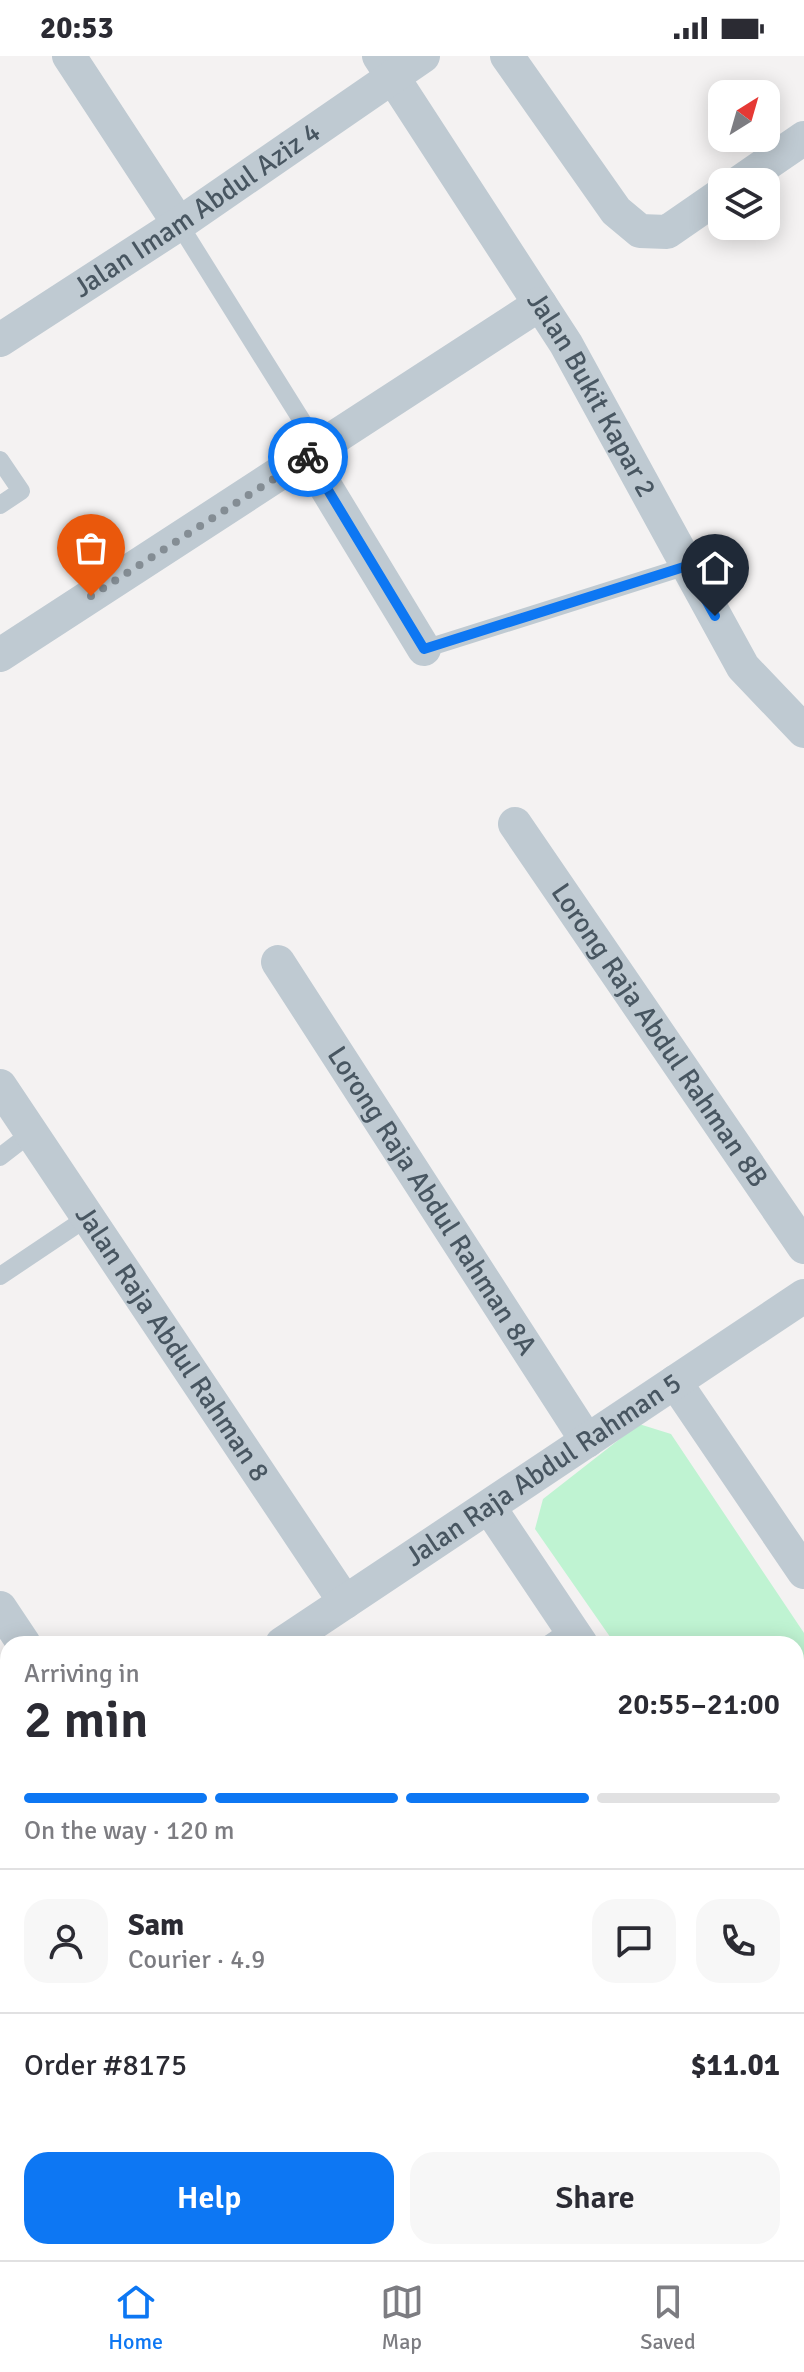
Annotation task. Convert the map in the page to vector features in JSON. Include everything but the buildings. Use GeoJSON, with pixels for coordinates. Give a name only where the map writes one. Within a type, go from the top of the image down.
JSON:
{"type":"FeatureCollection","features":[{"type":"Feature","properties":{"kind":"street"},"geometry":{"type":"LineString","coordinates":[[69,56],[179,224]]}},
{"type":"Feature","properties":{"kind":"street","name":"Jalan Imam Abdul Aziz 4"},"geometry":{"type":"LineString","coordinates":[[0,340],[179,224],[387,67],[423,56]]}},
{"type":"Feature","properties":{"kind":"street"},"geometry":{"type":"LineString","coordinates":[[507,56],[616,211],[640,231],[667,232],[708,204]]}},
{"type":"Feature","properties":{"kind":"street","name":"Jalan Bukit Kapar 2"},"geometry":{"type":"LineString","coordinates":[[387,67],[566,344],[743,667],[804,731]]}},
{"type":"Feature","properties":{"kind":"street"},"geometry":{"type":"LineString","coordinates":[[760,168],[804,138]]}},
{"type":"Feature","properties":{"kind":"street"},"geometry":{"type":"LineString","coordinates":[[0,655],[540,304]]}},
{"type":"Feature","properties":{"kind":"street"},"geometry":{"type":"LineString","coordinates":[[313,452],[424,649]]}},
{"type":"Feature","properties":{"kind":"street","name":"Lorong Raja Abdul Rahman 8B"},"geometry":{"type":"LineString","coordinates":[[515,824],[804,1247]]}},
{"type":"Feature","properties":{"kind":"street","name":"Lorong Raja Abdul Rahman 8A"},"geometry":{"type":"LineString","coordinates":[[278,962],[587,1441]]}},
{"type":"Feature","properties":{"kind":"street","name":"Jalan Raja Abdul Rahman 8"},"geometry":{"type":"LineString","coordinates":[[0,1086],[345,1602]]}},
{"type":"Feature","properties":{"kind":"street","name":"Jalan Raja Abdul Rahman 5"},"geometry":{"type":"LineString","coordinates":[[294,1636],[804,1296]]}},
{"type":"Feature","properties":{"kind":"street"},"geometry":{"type":"LineString","coordinates":[[675,1382],[804,1572]]}},
{"type":"Feature","properties":{"kind":"street"},"geometry":{"type":"LineString","coordinates":[[489,1507],[565,1636]]}},
{"type":"Feature","properties":{"kind":"street"},"geometry":{"type":"LineString","coordinates":[[0,1608],[19,1636]]}},
{"type":"Feature","properties":{"kind":"lane"},"geometry":{"type":"LineString","coordinates":[[179,224],[313,452]]}},
{"type":"Feature","properties":{"kind":"lane"},"geometry":{"type":"LineString","coordinates":[[0,460],[21,491],[0,505]]}},
{"type":"Feature","properties":{"kind":"lane"},"geometry":{"type":"LineString","coordinates":[[424,649],[687,566]]}},
{"type":"Feature","properties":{"kind":"lane"},"geometry":{"type":"LineString","coordinates":[[0,1157],[31,1133]]}},
{"type":"Feature","properties":{"kind":"lane"},"geometry":{"type":"LineString","coordinates":[[0,1276],[88,1217]]}},
{"type":"Feature","properties":{"kind":"green space"},"geometry":{"type":"Polygon","coordinates":[[[639,1424],[671,1434],[804,1636],[609,1636],[535,1529],[543,1499],[639,1424]]]}},
{"type":"Feature","properties":{"kind":"way so far"},"geometry":{"type":"LineString","coordinates":[[91,596],[308,457]]}},
{"type":"Feature","properties":{"kind":"route"},"geometry":{"type":"LineString","coordinates":[[308,457],[424,649],[687,566],[715,616]]}}]}
